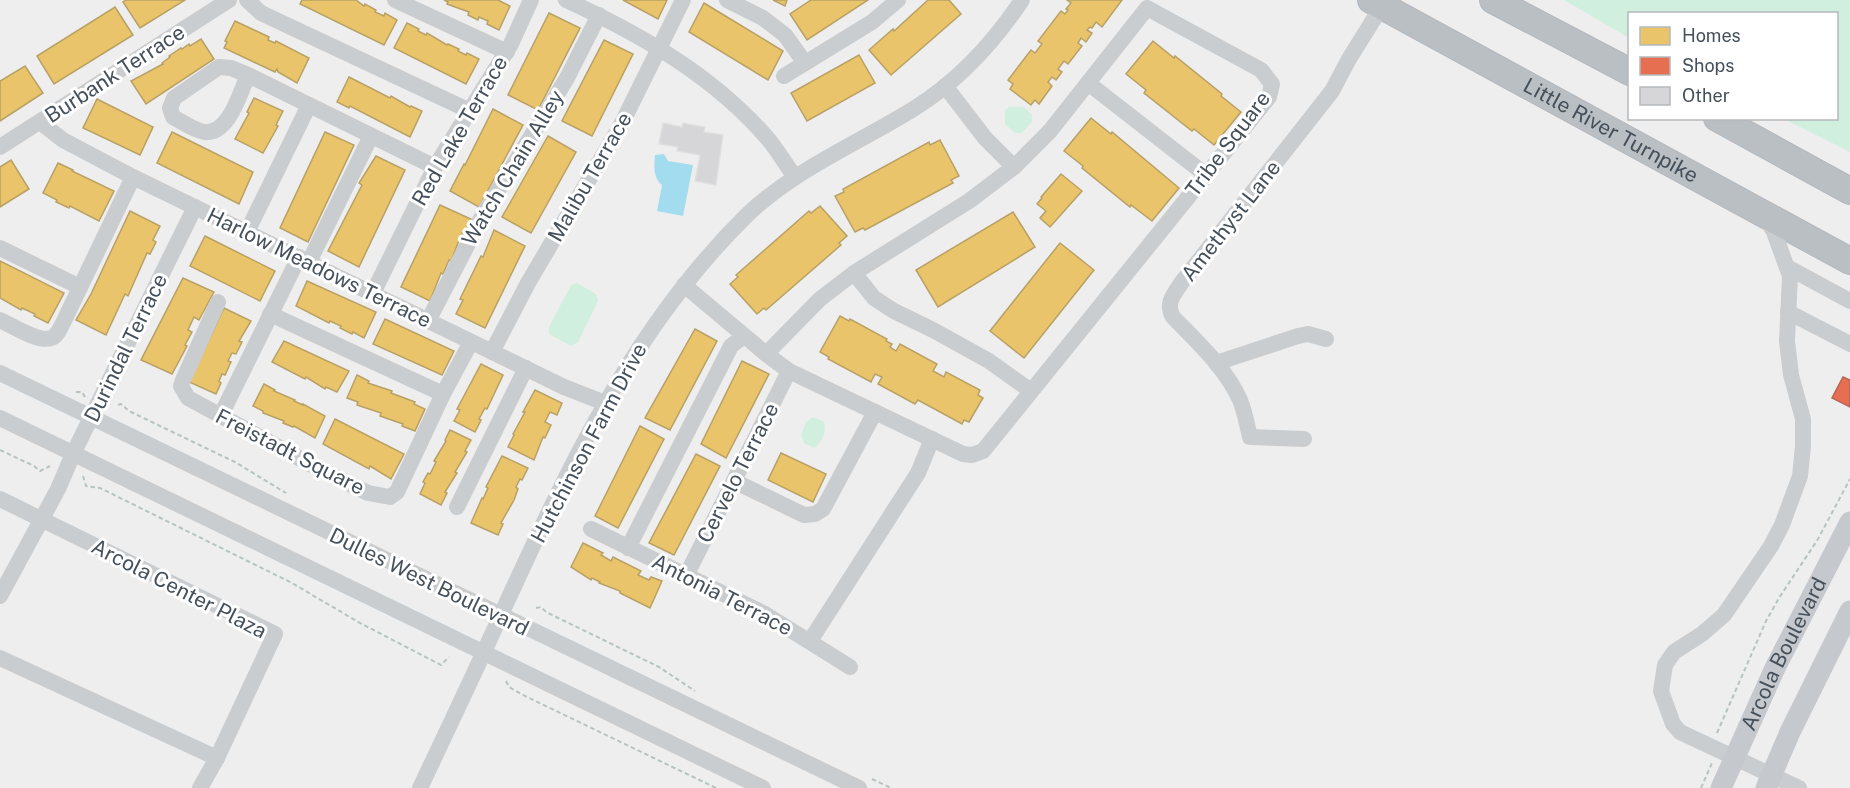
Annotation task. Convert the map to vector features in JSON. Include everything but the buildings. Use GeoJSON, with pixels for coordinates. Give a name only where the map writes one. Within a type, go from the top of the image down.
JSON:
{"type":"FeatureCollection","features":[{"type":"Feature","properties":{"kind":"highway"},"geometry":{"type":"LineString","coordinates":[[1493,0],[1628,71]]}},
{"type":"Feature","properties":{"kind":"highway","name":"Little River Turnpike"},"geometry":{"type":"LineString","coordinates":[[1376,3],[1850,261]]}},
{"type":"Feature","properties":{"kind":"highway"},"geometry":{"type":"LineString","coordinates":[[1721,120],[1850,191]]}},
{"type":"Feature","properties":{"kind":"main road","name":"Arcola Boulevard"},"geometry":{"type":"LineString","coordinates":[[1721,788],[1775,668],[1850,522]]}},
{"type":"Feature","properties":{"kind":"main road","name":"Arcola Boulevard"},"geometry":{"type":"LineString","coordinates":[[1768,782],[1850,611]]}},
{"type":"Feature","properties":{"kind":"street","name":"Burbank Terrace"},"geometry":{"type":"LineString","coordinates":[[0,147],[229,0]]}},
{"type":"Feature","properties":{"kind":"street"},"geometry":{"type":"LineString","coordinates":[[247,0],[261,13],[470,111]]}},
{"type":"Feature","properties":{"kind":"street"},"geometry":{"type":"LineString","coordinates":[[395,0],[507,52]]}},
{"type":"Feature","properties":{"kind":"street","name":"Red Lake Terrace"},"geometry":{"type":"LineString","coordinates":[[373,293],[435,167],[507,52],[531,0]]}},
{"type":"Feature","properties":{"kind":"street"},"geometry":{"type":"LineString","coordinates":[[566,0],[660,48],[706,79],[770,141],[795,177]]}},
{"type":"Feature","properties":{"kind":"street","name":"Malibu Terrace"},"geometry":{"type":"LineString","coordinates":[[492,352],[528,283],[621,125],[683,0]]}},
{"type":"Feature","properties":{"kind":"street"},"geometry":{"type":"LineString","coordinates":[[727,0],[763,18],[785,35],[804,63]]}},
{"type":"Feature","properties":{"kind":"street"},"geometry":{"type":"LineString","coordinates":[[784,76],[872,22],[898,0]]}},
{"type":"Feature","properties":{"kind":"street","name":"Hutchinson Farm Drive"},"geometry":{"type":"LineString","coordinates":[[420,788],[533,545],[605,403],[637,349],[684,285],[702,262],[750,213],[795,177],[916,107],[945,86],[990,44],[1022,0]]}},
{"type":"Feature","properties":{"kind":"street","name":"Amethyst Lane"},"geometry":{"type":"LineString","coordinates":[[1304,439],[1250,437],[1240,400],[1216,363],[1169,311],[1171,299],[1332,92],[1376,3]]}},
{"type":"Feature","properties":{"kind":"street","name":"Tribe Square"},"geometry":{"type":"LineString","coordinates":[[684,285],[744,336],[766,354],[789,371],[963,454],[972,455],[983,451],[1269,97],[1272,84],[1261,70],[1147,8],[1050,131],[1014,167],[969,201],[854,273],[820,299],[766,354]]}},
{"type":"Feature","properties":{"kind":"street","name":"Watch Chain Alley"},"geometry":{"type":"LineString","coordinates":[[428,321],[485,211],[562,86],[599,15]]}},
{"type":"Feature","properties":{"kind":"street"},"geometry":{"type":"LineString","coordinates":[[248,75],[226,124],[215,131],[203,132],[173,117],[170,108],[174,98],[219,67],[231,68],[248,75],[435,167]]}},
{"type":"Feature","properties":{"kind":"street"},"geometry":{"type":"LineString","coordinates":[[1088,83],[1206,175]]}},
{"type":"Feature","properties":{"kind":"street"},"geometry":{"type":"LineString","coordinates":[[945,86],[986,138],[1014,167]]}},
{"type":"Feature","properties":{"kind":"street"},"geometry":{"type":"LineString","coordinates":[[248,232],[309,105]]}},
{"type":"Feature","properties":{"kind":"street","name":"Harlow Meadows Terrace"},"geometry":{"type":"LineString","coordinates":[[40,122],[63,140],[133,177],[471,342],[605,403]]}},
{"type":"Feature","properties":{"kind":"street"},"geometry":{"type":"LineString","coordinates":[[221,415],[270,314],[304,260],[371,136]]}},
{"type":"Feature","properties":{"kind":"street"},"geometry":{"type":"LineString","coordinates":[[0,320],[36,337],[52,338],[61,327],[133,177]]}},
{"type":"Feature","properties":{"kind":"street","name":"Durindal Terrace"},"geometry":{"type":"LineString","coordinates":[[0,596],[58,489],[73,454],[195,207]]}},
{"type":"Feature","properties":{"kind":"street"},"geometry":{"type":"LineString","coordinates":[[1761,212],[1774,232],[1788,268],[1790,286],[1786,341],[1789,363],[1803,418],[1800,476],[1782,525],[1771,546],[1724,615],[1702,634],[1674,652],[1665,665],[1661,691],[1673,724],[1680,732],[1735,759],[1768,782],[1799,788]]}},
{"type":"Feature","properties":{"kind":"street"},"geometry":{"type":"LineString","coordinates":[[0,248],[80,287]]}},
{"type":"Feature","properties":{"kind":"street"},"geometry":{"type":"LineString","coordinates":[[1788,268],[1850,301]]}},
{"type":"Feature","properties":{"kind":"street"},"geometry":{"type":"LineString","coordinates":[[854,273],[880,302],[989,361],[1031,391]]}},
{"type":"Feature","properties":{"kind":"street","name":"Freistadt Square"},"geometry":{"type":"LineString","coordinates":[[218,302],[181,386],[188,398],[196,405],[221,415],[368,493],[390,497],[397,492],[443,394],[471,342]]}},
{"type":"Feature","properties":{"kind":"street"},"geometry":{"type":"LineString","coordinates":[[1788,312],[1850,344]]}},
{"type":"Feature","properties":{"kind":"street"},"geometry":{"type":"LineString","coordinates":[[270,314],[443,394]]}},
{"type":"Feature","properties":{"kind":"street"},"geometry":{"type":"LineString","coordinates":[[1216,363],[1298,336],[1308,334],[1326,339]]}},
{"type":"Feature","properties":{"kind":"street"},"geometry":{"type":"LineString","coordinates":[[628,548],[731,346],[744,336]]}},
{"type":"Feature","properties":{"kind":"street"},"geometry":{"type":"LineString","coordinates":[[457,507],[526,368]]}},
{"type":"Feature","properties":{"kind":"street","name":"Cervelo Terrace"},"geometry":{"type":"LineString","coordinates":[[686,576],[789,371]]}},
{"type":"Feature","properties":{"kind":"street","name":"Dulles West Boulevard"},"geometry":{"type":"LineString","coordinates":[[0,373],[501,616],[865,783]]}},
{"type":"Feature","properties":{"kind":"street"},"geometry":{"type":"LineString","coordinates":[[734,481],[804,515],[815,514],[823,509],[875,412]]}},
{"type":"Feature","properties":{"kind":"street","name":"Dulles West Boulevard"},"geometry":{"type":"LineString","coordinates":[[0,418],[763,788]]}},
{"type":"Feature","properties":{"kind":"street"},"geometry":{"type":"LineString","coordinates":[[810,641],[918,473],[932,439]]}},
{"type":"Feature","properties":{"kind":"street","name":"Arcola Center Plaza"},"geometry":{"type":"LineString","coordinates":[[0,499],[274,634],[217,758],[200,788]]}},
{"type":"Feature","properties":{"kind":"street","name":"Antonia Terrace"},"geometry":{"type":"LineString","coordinates":[[591,529],[765,614],[850,667]]}},
{"type":"Feature","properties":{"kind":"street"},"geometry":{"type":"LineString","coordinates":[[0,658],[217,758]]}},
{"type":"Feature","properties":{"kind":"path"},"geometry":{"type":"LineString","coordinates":[[118,405],[235,462],[288,495]]}},
{"type":"Feature","properties":{"kind":"path"},"geometry":{"type":"LineString","coordinates":[[0,450],[40,471],[50,466]]}},
{"type":"Feature","properties":{"kind":"path"},"geometry":{"type":"LineString","coordinates":[[82,475],[86,486],[99,488],[292,584],[441,665],[449,657]]}},
{"type":"Feature","properties":{"kind":"path"},"geometry":{"type":"LineString","coordinates":[[1717,733],[1766,621],[1779,597],[1818,539],[1850,480]]}},
{"type":"Feature","properties":{"kind":"path"},"geometry":{"type":"LineString","coordinates":[[536,608],[541,607],[546,612],[659,667],[701,694]]}},
{"type":"Feature","properties":{"kind":"path"},"geometry":{"type":"LineString","coordinates":[[501,675],[509,687],[525,696],[716,788]]}},
{"type":"Feature","properties":{"kind":"path"},"geometry":{"type":"LineString","coordinates":[[1701,788],[1712,763]]}},
{"type":"Feature","properties":{"kind":"path"},"geometry":{"type":"LineString","coordinates":[[865,783],[891,788]]}},
{"type":"Feature","properties":{"kind":"green space"},"geometry":{"type":"Polygon","coordinates":[[[1564,0],[1850,0],[1850,152],[1786,120],[1838,120],[1838,12],[1628,12],[1628,37],[1564,0]]]}},
{"type":"Feature","properties":{"kind":"green space"},"geometry":{"type":"Polygon","coordinates":[[[1009,107],[1024,107],[1032,115],[1032,122],[1022,133],[1015,133],[1005,124],[1005,110],[1009,107]]]}},
{"type":"Feature","properties":{"kind":"green space"},"geometry":{"type":"Polygon","coordinates":[[[577,283],[596,294],[598,301],[578,342],[571,346],[549,334],[549,327],[571,285],[577,283]]]}},
{"type":"Feature","properties":{"kind":"green space"},"geometry":{"type":"Polygon","coordinates":[[[813,417],[823,421],[825,429],[822,439],[814,448],[804,443],[801,435],[806,422],[813,417]]]}},
{"type":"Feature","properties":{"kind":"water"},"geometry":{"type":"Polygon","coordinates":[[[664,154],[668,161],[693,165],[683,216],[657,211],[662,185],[654,168],[655,155],[664,154]]]}}]}
